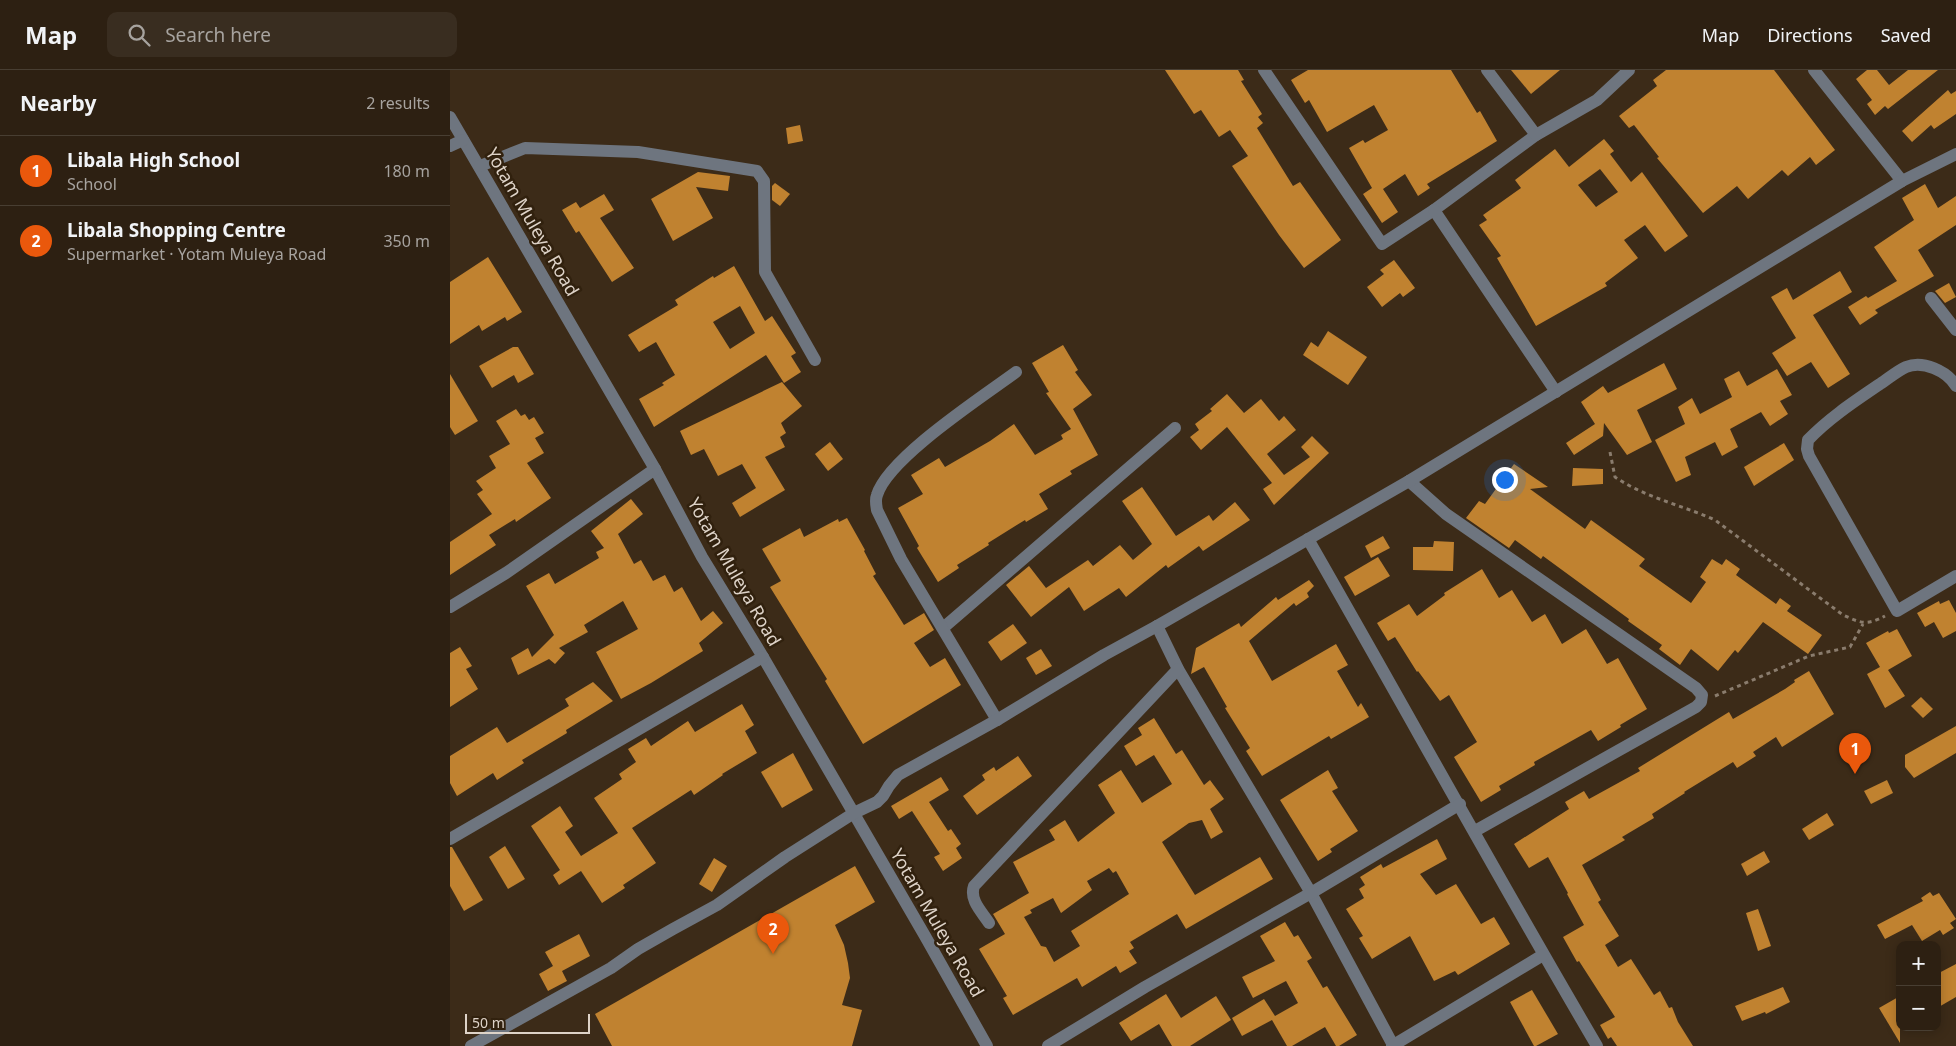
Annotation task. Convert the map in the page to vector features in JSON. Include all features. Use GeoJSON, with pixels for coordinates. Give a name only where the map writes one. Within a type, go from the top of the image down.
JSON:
{"type":"FeatureCollection","features":[{"type":"Feature","properties":{"kind":"street"},"geometry":{"type":"LineString","coordinates":[[1264,70],[1382,244],[1434,210],[1536,135],[1597,100],[1629,70]]}},
{"type":"Feature","properties":{"kind":"street"},"geometry":{"type":"LineString","coordinates":[[1487,70],[1536,135]]}},
{"type":"Feature","properties":{"kind":"street"},"geometry":{"type":"LineString","coordinates":[[1814,70],[1902,181]]}},
{"type":"Feature","properties":{"kind":"street","name":"Yotam Muleya Road"},"geometry":{"type":"LineString","coordinates":[[450,117],[655,469],[702,558],[763,657],[987,1046]]}},
{"type":"Feature","properties":{"kind":"street"},"geometry":{"type":"LineString","coordinates":[[450,146],[464,140]]}},
{"type":"Feature","properties":{"kind":"street"},"geometry":{"type":"LineString","coordinates":[[480,166],[525,148],[638,152],[758,172],[764,181],[766,272],[815,360]]}},
{"type":"Feature","properties":{"kind":"street"},"geometry":{"type":"LineString","coordinates":[[470,1046],[611,968],[638,949],[717,906],[750,881],[854,813],[877,802],[898,775],[997,720],[1104,654],[1157,626],[1409,481],[1902,181],[1956,154]]}},
{"type":"Feature","properties":{"kind":"street"},"geometry":{"type":"LineString","coordinates":[[1434,210],[1556,392]]}},
{"type":"Feature","properties":{"kind":"street"},"geometry":{"type":"LineString","coordinates":[[1932,298],[1956,330]]}},
{"type":"Feature","properties":{"kind":"street"},"geometry":{"type":"LineString","coordinates":[[1954,378],[1935,368],[1907,367],[1851,404],[1818,430],[1808,440],[1807,450],[1897,611],[1956,576]]}},
{"type":"Feature","properties":{"kind":"street"},"geometry":{"type":"LineString","coordinates":[[997,720],[901,559],[883,523],[875,501],[877,493],[894,467],[918,445],[1016,372]]}},
{"type":"Feature","properties":{"kind":"street"},"geometry":{"type":"LineString","coordinates":[[943,628],[1176,428]]}},
{"type":"Feature","properties":{"kind":"street"},"geometry":{"type":"LineString","coordinates":[[451,604],[506,573],[655,469]]}},
{"type":"Feature","properties":{"kind":"street"},"geometry":{"type":"LineString","coordinates":[[1409,481],[1446,514],[1696,688],[1702,695],[1701,702],[1696,707],[1475,831]]}},
{"type":"Feature","properties":{"kind":"street"},"geometry":{"type":"LineString","coordinates":[[1308,539],[1597,1046]]}},
{"type":"Feature","properties":{"kind":"street"},"geometry":{"type":"LineString","coordinates":[[1157,626],[1178,669],[1310,893],[1392,1046],[1544,955]]}},
{"type":"Feature","properties":{"kind":"street"},"geometry":{"type":"LineString","coordinates":[[450,839],[763,657]]}},
{"type":"Feature","properties":{"kind":"street"},"geometry":{"type":"LineString","coordinates":[[989,923],[973,898],[971,892],[974,886],[1178,669]]}},
{"type":"Feature","properties":{"kind":"street"},"geometry":{"type":"LineString","coordinates":[[1048,1046],[1145,987],[1310,893],[1460,804]]}},
{"type":"Feature","properties":{"kind":"path"},"geometry":{"type":"LineString","coordinates":[[1610,452],[1616,477],[1624,483],[1676,506],[1692,509],[1715,520],[1843,615],[1863,624],[1897,611]]}},
{"type":"Feature","properties":{"kind":"path"},"geometry":{"type":"LineString","coordinates":[[1701,702],[1809,656],[1850,647],[1863,624]]}},
{"type":"Feature","properties":{"kind":"building"},"geometry":{"type":"Polygon","coordinates":[[[1165,70],[1238,70],[1244,80],[1241,81],[1262,114],[1258,117],[1263,123],[1257,128],[1293,186],[1300,182],[1341,240],[1304,268],[1232,166],[1248,156],[1230,130],[1219,137],[1201,110],[1194,114],[1165,70]]]}},
{"type":"Feature","properties":{"kind":"building"},"geometry":{"type":"Polygon","coordinates":[[[1308,70],[1451,70],[1477,113],[1480,111],[1497,141],[1427,184],[1430,188],[1418,196],[1405,174],[1383,189],[1398,212],[1382,223],[1363,194],[1372,188],[1349,148],[1363,140],[1365,143],[1388,130],[1374,105],[1327,132],[1309,100],[1305,103],[1291,80],[1308,70]]]}},
{"type":"Feature","properties":{"kind":"building"},"geometry":{"type":"Polygon","coordinates":[[[1511,70],[1560,70],[1531,94],[1511,70]]]}},
{"type":"Feature","properties":{"kind":"building"},"geometry":{"type":"Polygon","coordinates":[[[1666,70],[1774,70],[1835,150],[1816,165],[1810,157],[1788,176],[1782,170],[1748,199],[1737,186],[1703,213],[1657,158],[1659,157],[1634,125],[1629,128],[1619,116],[1657,86],[1653,80],[1666,70]]]}},
{"type":"Feature","properties":{"kind":"building"},"geometry":{"type":"Polygon","coordinates":[[[1867,70],[1877,70],[1889,85],[1908,70],[1938,70],[1888,109],[1885,106],[1875,115],[1867,104],[1872,100],[1856,79],[1867,70]]]}},
{"type":"Feature","properties":{"kind":"building"},"geometry":{"type":"Polygon","coordinates":[[[1948,90],[1951,94],[1956,91],[1956,114],[1934,129],[1931,125],[1912,142],[1902,131],[1948,90]]]}},
{"type":"Feature","properties":{"kind":"building"},"geometry":{"type":"Polygon","coordinates":[[[800,125],[803,141],[788,144],[786,128],[800,125]]]}},
{"type":"Feature","properties":{"kind":"building"},"geometry":{"type":"Polygon","coordinates":[[[1604,139],[1614,151],[1610,154],[1631,182],[1642,172],[1688,236],[1665,252],[1645,225],[1624,240],[1638,258],[1605,283],[1607,286],[1536,326],[1497,258],[1501,256],[1479,225],[1487,220],[1483,215],[1521,188],[1515,180],[1555,149],[1569,167],[1604,139]],[[1600,169],[1578,185],[1596,207],[1618,192],[1600,169]]]}},
{"type":"Feature","properties":{"kind":"building"},"geometry":{"type":"Polygon","coordinates":[[[698,172],[730,176],[728,191],[696,187],[713,218],[673,241],[651,199],[698,172]]]}},
{"type":"Feature","properties":{"kind":"building"},"geometry":{"type":"Polygon","coordinates":[[[775,183],[790,194],[780,206],[772,200],[772,186],[775,183]]]}},
{"type":"Feature","properties":{"kind":"building"},"geometry":{"type":"Polygon","coordinates":[[[1925,184],[1938,208],[1956,196],[1956,225],[1918,250],[1934,276],[1875,310],[1878,313],[1860,325],[1848,307],[1897,281],[1874,247],[1914,220],[1902,198],[1925,184]]]}},
{"type":"Feature","properties":{"kind":"building"},"geometry":{"type":"Polygon","coordinates":[[[604,194],[614,210],[600,218],[634,268],[612,282],[579,231],[576,233],[562,210],[576,202],[580,208],[604,194]]]}},
{"type":"Feature","properties":{"kind":"building"},"geometry":{"type":"Polygon","coordinates":[[[488,257],[522,312],[507,321],[505,317],[482,331],[479,325],[450,344],[450,282],[488,257]]]}},
{"type":"Feature","properties":{"kind":"building"},"geometry":{"type":"Polygon","coordinates":[[[1394,260],[1415,288],[1403,297],[1400,293],[1382,307],[1367,287],[1384,274],[1380,270],[1394,260]]]}},
{"type":"Feature","properties":{"kind":"building"},"geometry":{"type":"Polygon","coordinates":[[[734,266],[765,321],[772,316],[796,353],[791,356],[801,372],[784,383],[766,355],[654,427],[639,399],[664,385],[662,383],[675,375],[656,342],[639,352],[628,335],[678,305],[675,300],[713,276],[714,278],[734,266]],[[740,306],[713,322],[730,349],[755,333],[740,306]]]}},
{"type":"Feature","properties":{"kind":"building"},"geometry":{"type":"Polygon","coordinates":[[[1840,271],[1852,292],[1813,315],[1850,374],[1828,388],[1811,362],[1787,376],[1772,353],[1796,338],[1771,297],[1787,288],[1793,300],[1840,271]]]}},
{"type":"Feature","properties":{"kind":"building"},"geometry":{"type":"Polygon","coordinates":[[[1949,283],[1956,297],[1945,303],[1935,291],[1949,283]]]}},
{"type":"Feature","properties":{"kind":"building"},"geometry":{"type":"Polygon","coordinates":[[[1328,331],[1367,357],[1348,385],[1303,355],[1311,342],[1318,347],[1328,331]]]}},
{"type":"Feature","properties":{"kind":"building"},"geometry":{"type":"Polygon","coordinates":[[[1063,345],[1078,370],[1075,372],[1092,395],[1073,409],[1098,455],[1070,471],[1072,474],[1039,494],[1048,509],[1026,522],[1025,520],[988,543],[989,545],[957,565],[959,568],[938,582],[917,548],[919,546],[898,508],[923,494],[911,475],[939,458],[945,467],[990,441],[1014,424],[1035,455],[1063,439],[1061,435],[1071,429],[1046,393],[1049,392],[1032,363],[1063,345]]]}},
{"type":"Feature","properties":{"kind":"building"},"geometry":{"type":"Polygon","coordinates":[[[513,347],[518,347],[534,374],[518,383],[514,375],[492,388],[479,366],[513,347]]]}},
{"type":"Feature","properties":{"kind":"building"},"geometry":{"type":"Polygon","coordinates":[[[1664,363],[1677,389],[1637,410],[1652,442],[1627,455],[1604,423],[1603,436],[1574,455],[1566,443],[1595,424],[1581,402],[1603,386],[1608,393],[1664,363]]]}},
{"type":"Feature","properties":{"kind":"building"},"geometry":{"type":"Polygon","coordinates":[[[1777,369],[1792,395],[1780,401],[1788,414],[1770,426],[1761,412],[1730,429],[1738,447],[1722,456],[1715,442],[1685,457],[1691,475],[1676,482],[1655,440],[1685,424],[1678,407],[1692,398],[1700,414],[1732,397],[1724,379],[1739,371],[1747,386],[1777,369]]]}},
{"type":"Feature","properties":{"kind":"building"},"geometry":{"type":"Polygon","coordinates":[[[450,374],[478,421],[455,435],[450,427],[450,374]]]}},
{"type":"Feature","properties":{"kind":"building"},"geometry":{"type":"Polygon","coordinates":[[[782,382],[802,406],[781,423],[786,433],[780,437],[785,447],[765,457],[785,490],[740,517],[732,503],[756,488],[742,464],[718,476],[704,449],[691,455],[680,431],[782,382]]]}},
{"type":"Feature","properties":{"kind":"building"},"geometry":{"type":"Polygon","coordinates":[[[1227,394],[1244,413],[1261,399],[1279,421],[1284,416],[1296,430],[1267,454],[1284,475],[1310,457],[1301,447],[1312,436],[1329,453],[1274,505],[1263,489],[1272,483],[1227,427],[1201,450],[1190,437],[1199,430],[1195,424],[1212,411],[1210,409],[1227,394]]]}},
{"type":"Feature","properties":{"kind":"building"},"geometry":{"type":"Polygon","coordinates":[[[516,409],[521,416],[525,414],[529,420],[534,417],[544,433],[535,438],[544,453],[527,463],[551,498],[516,522],[515,519],[489,535],[496,545],[450,575],[450,542],[492,514],[477,494],[483,490],[476,481],[496,468],[489,456],[510,444],[496,421],[516,409]]]}},
{"type":"Feature","properties":{"kind":"building"},"geometry":{"type":"Polygon","coordinates":[[[830,442],[843,459],[828,471],[815,454],[830,442]]]}},
{"type":"Feature","properties":{"kind":"building"},"geometry":{"type":"Polygon","coordinates":[[[1784,443],[1794,460],[1754,486],[1744,467],[1784,443]]]}},
{"type":"Feature","properties":{"kind":"building"},"geometry":{"type":"Polygon","coordinates":[[[1514,464],[1548,487],[1530,489],[1585,529],[1591,520],[1645,559],[1639,566],[1691,603],[1706,582],[1700,577],[1712,559],[1722,565],[1726,559],[1740,569],[1736,575],[1776,604],[1780,598],[1791,606],[1787,611],[1822,635],[1808,654],[1763,622],[1738,653],[1735,650],[1718,671],[1691,649],[1680,665],[1659,649],[1662,645],[1543,556],[1541,559],[1515,540],[1509,548],[1466,518],[1479,501],[1485,504],[1514,464]]]}},
{"type":"Feature","properties":{"kind":"building"},"geometry":{"type":"Polygon","coordinates":[[[1573,468],[1603,469],[1603,484],[1572,486],[1573,468]]]}},
{"type":"Feature","properties":{"kind":"building"},"geometry":{"type":"Polygon","coordinates":[[[1142,487],[1176,536],[1209,515],[1213,521],[1235,502],[1250,520],[1203,551],[1199,546],[1168,568],[1166,565],[1126,597],[1119,588],[1084,611],[1069,587],[1031,617],[1006,585],[1029,566],[1046,588],[1088,560],[1093,566],[1120,545],[1133,560],[1152,544],[1122,501],[1142,487]]]}},
{"type":"Feature","properties":{"kind":"building"},"geometry":{"type":"Polygon","coordinates":[[[631,499],[643,514],[618,534],[634,564],[641,560],[653,581],[665,575],[674,592],[682,587],[701,621],[713,611],[723,623],[699,643],[703,651],[621,699],[596,652],[638,629],[623,601],[584,625],[588,632],[559,648],[565,653],[555,664],[549,659],[518,675],[511,658],[528,648],[532,657],[554,635],[526,586],[549,573],[555,584],[599,558],[596,552],[604,548],[591,531],[631,499]]]}},
{"type":"Feature","properties":{"kind":"building"},"geometry":{"type":"Polygon","coordinates":[[[847,518],[876,574],[873,576],[904,625],[924,613],[934,630],[914,643],[930,667],[945,658],[961,685],[863,744],[825,681],[827,679],[770,587],[781,581],[762,549],[800,528],[804,537],[838,519],[839,522],[847,518]]]}},
{"type":"Feature","properties":{"kind":"building"},"geometry":{"type":"Polygon","coordinates":[[[1383,536],[1390,548],[1371,558],[1365,546],[1383,536]]]}},
{"type":"Feature","properties":{"kind":"building"},"geometry":{"type":"Polygon","coordinates":[[[1434,541],[1454,542],[1453,571],[1413,570],[1413,547],[1433,547],[1434,541]]]}},
{"type":"Feature","properties":{"kind":"building"},"geometry":{"type":"Polygon","coordinates":[[[1378,557],[1390,576],[1355,596],[1344,577],[1378,557]]]}},
{"type":"Feature","properties":{"kind":"building"},"geometry":{"type":"Polygon","coordinates":[[[1482,569],[1499,598],[1512,590],[1532,622],[1545,614],[1562,644],[1586,629],[1607,664],[1618,658],[1647,709],[1598,741],[1591,730],[1534,762],[1535,765],[1499,786],[1501,790],[1481,802],[1454,757],[1477,742],[1449,695],[1440,701],[1417,672],[1395,637],[1388,641],[1377,623],[1409,604],[1417,616],[1445,595],[1444,593],[1482,569]]]}},
{"type":"Feature","properties":{"kind":"building"},"geometry":{"type":"Polygon","coordinates":[[[1309,580],[1314,586],[1307,593],[1309,597],[1296,606],[1294,603],[1249,641],[1272,681],[1336,644],[1348,665],[1337,671],[1358,707],[1361,703],[1369,717],[1331,739],[1329,736],[1262,776],[1246,751],[1250,748],[1225,708],[1227,707],[1204,667],[1191,674],[1196,648],[1239,623],[1241,627],[1276,597],[1278,600],[1309,580]]]}},
{"type":"Feature","properties":{"kind":"building"},"geometry":{"type":"Polygon","coordinates":[[[1949,600],[1956,613],[1956,631],[1943,638],[1934,622],[1925,627],[1917,613],[1939,601],[1940,604],[1949,600]]]}},
{"type":"Feature","properties":{"kind":"building"},"geometry":{"type":"Polygon","coordinates":[[[1013,624],[1027,643],[1001,661],[988,642],[1013,624]]]}},
{"type":"Feature","properties":{"kind":"building"},"geometry":{"type":"Polygon","coordinates":[[[1897,629],[1912,656],[1888,670],[1905,696],[1885,708],[1867,674],[1880,667],[1866,643],[1888,631],[1889,633],[1897,629]]]}},
{"type":"Feature","properties":{"kind":"building"},"geometry":{"type":"Polygon","coordinates":[[[460,647],[472,666],[466,669],[478,689],[450,707],[450,653],[460,647]]]}},
{"type":"Feature","properties":{"kind":"building"},"geometry":{"type":"Polygon","coordinates":[[[1041,649],[1052,666],[1036,675],[1026,658],[1041,649]]]}},
{"type":"Feature","properties":{"kind":"building"},"geometry":{"type":"Polygon","coordinates":[[[1809,671],[1834,714],[1782,747],[1776,737],[1753,752],[1756,756],[1737,768],[1733,762],[1652,814],[1654,818],[1622,837],[1625,840],[1582,865],[1601,900],[1598,902],[1619,936],[1605,945],[1618,967],[1631,959],[1654,995],[1660,991],[1669,1008],[1672,1007],[1678,1022],[1693,1046],[1617,1046],[1611,1037],[1608,1039],[1600,1025],[1615,1017],[1579,961],[1577,962],[1563,937],[1584,925],[1568,893],[1548,857],[1529,868],[1514,844],[1569,809],[1565,802],[1584,791],[1589,799],[1640,771],[1638,768],[1729,712],[1733,719],[1785,689],[1795,682],[1794,680],[1809,671]]]}},
{"type":"Feature","properties":{"kind":"building"},"geometry":{"type":"Polygon","coordinates":[[[593,682],[613,701],[566,730],[567,733],[522,760],[524,763],[497,780],[493,773],[457,796],[450,783],[450,756],[497,727],[507,743],[569,706],[565,699],[593,682]]]}},
{"type":"Feature","properties":{"kind":"building"},"geometry":{"type":"Polygon","coordinates":[[[1921,697],[1933,709],[1923,718],[1911,706],[1921,697]]]}},
{"type":"Feature","properties":{"kind":"building"},"geometry":{"type":"Polygon","coordinates":[[[742,704],[754,725],[745,731],[757,753],[722,774],[694,795],[691,790],[632,828],[656,863],[623,885],[625,888],[602,903],[581,871],[559,885],[553,875],[560,870],[531,826],[560,806],[573,826],[565,832],[581,856],[618,833],[594,798],[622,779],[619,774],[636,762],[628,749],[646,738],[651,746],[688,721],[695,732],[742,704]]]}},
{"type":"Feature","properties":{"kind":"building"},"geometry":{"type":"Polygon","coordinates":[[[1154,718],[1176,754],[1182,750],[1204,785],[1210,780],[1224,799],[1210,809],[1223,832],[1211,839],[1202,820],[1189,823],[1162,842],[1195,895],[1260,857],[1273,879],[1186,929],[1177,914],[1130,942],[1134,948],[1129,951],[1137,963],[1120,973],[1116,966],[1082,987],[1077,978],[1013,1015],[1003,998],[1007,996],[979,949],[1005,934],[993,914],[1029,893],[1013,862],[1055,840],[1049,830],[1065,820],[1078,842],[1115,813],[1098,785],[1121,770],[1142,803],[1172,784],[1154,755],[1136,766],[1124,746],[1142,735],[1138,728],[1154,718]],[[1109,868],[1087,881],[1092,890],[1061,913],[1053,898],[1030,910],[1032,913],[1024,917],[1041,946],[1046,947],[1054,962],[1080,946],[1071,931],[1129,894],[1116,871],[1113,873],[1109,868]]]}},
{"type":"Feature","properties":{"kind":"building"},"geometry":{"type":"Polygon","coordinates":[[[1956,726],[1956,753],[1914,778],[1905,767],[1905,755],[1956,726]]]}},
{"type":"Feature","properties":{"kind":"building"},"geometry":{"type":"Polygon","coordinates":[[[793,753],[813,790],[782,808],[761,772],[793,753]]]}},
{"type":"Feature","properties":{"kind":"building"},"geometry":{"type":"Polygon","coordinates":[[[1018,756],[1032,776],[977,815],[963,796],[985,780],[982,775],[994,767],[996,771],[1018,756]]]}},
{"type":"Feature","properties":{"kind":"building"},"geometry":{"type":"Polygon","coordinates":[[[1328,770],[1338,788],[1332,791],[1358,831],[1330,849],[1332,852],[1318,861],[1280,800],[1328,770]]]}},
{"type":"Feature","properties":{"kind":"building"},"geometry":{"type":"Polygon","coordinates":[[[941,777],[949,790],[929,802],[948,831],[951,829],[961,844],[956,848],[962,858],[943,871],[934,857],[940,854],[912,811],[899,819],[891,806],[941,777]]]}},
{"type":"Feature","properties":{"kind":"building"},"geometry":{"type":"Polygon","coordinates":[[[1887,780],[1893,793],[1871,804],[1864,791],[1887,780]]]}},
{"type":"Feature","properties":{"kind":"building"},"geometry":{"type":"Polygon","coordinates":[[[1827,813],[1834,825],[1809,840],[1802,829],[1827,813]]]}},
{"type":"Feature","properties":{"kind":"building"},"geometry":{"type":"Polygon","coordinates":[[[1437,839],[1447,859],[1420,874],[1436,895],[1456,884],[1481,924],[1494,917],[1510,944],[1458,975],[1455,971],[1434,981],[1410,936],[1372,959],[1359,938],[1363,936],[1346,909],[1364,898],[1359,889],[1365,885],[1360,877],[1381,864],[1383,868],[1437,839]]]}},
{"type":"Feature","properties":{"kind":"building"},"geometry":{"type":"Polygon","coordinates":[[[505,846],[525,879],[508,889],[489,857],[505,846]]]}},
{"type":"Feature","properties":{"kind":"building"},"geometry":{"type":"Polygon","coordinates":[[[450,847],[452,847],[483,900],[464,911],[450,886],[450,847]]]}},
{"type":"Feature","properties":{"kind":"building"},"geometry":{"type":"Polygon","coordinates":[[[1764,851],[1770,862],[1747,876],[1741,864],[1764,851]]]}},
{"type":"Feature","properties":{"kind":"building"},"geometry":{"type":"Polygon","coordinates":[[[714,858],[727,866],[712,892],[699,884],[714,858]]]}},
{"type":"Feature","properties":{"kind":"building"},"geometry":{"type":"Polygon","coordinates":[[[855,866],[875,902],[835,925],[844,945],[850,978],[842,1005],[862,1010],[852,1046],[612,1046],[595,1014],[855,866]]]}},
{"type":"Feature","properties":{"kind":"building"},"geometry":{"type":"Polygon","coordinates":[[[1930,892],[1933,896],[1939,893],[1956,919],[1950,923],[1954,928],[1943,935],[1940,930],[1922,941],[1912,925],[1885,939],[1877,925],[1923,901],[1921,898],[1930,892]]]}},
{"type":"Feature","properties":{"kind":"building"},"geometry":{"type":"Polygon","coordinates":[[[1758,909],[1771,946],[1758,951],[1746,913],[1758,909]]]}},
{"type":"Feature","properties":{"kind":"building"},"geometry":{"type":"Polygon","coordinates":[[[1285,922],[1294,937],[1298,935],[1312,958],[1307,961],[1323,988],[1327,986],[1357,1035],[1339,1046],[1336,1046],[1325,1027],[1292,1046],[1287,1046],[1272,1020],[1242,1036],[1232,1018],[1264,999],[1275,1016],[1298,1003],[1286,981],[1253,998],[1242,977],[1275,961],[1260,936],[1285,922]]]}},
{"type":"Feature","properties":{"kind":"building"},"geometry":{"type":"Polygon","coordinates":[[[579,934],[590,956],[562,971],[567,981],[548,991],[539,974],[553,966],[545,952],[579,934]]]}},
{"type":"Feature","properties":{"kind":"building"},"geometry":{"type":"Polygon","coordinates":[[[1956,964],[1956,997],[1941,1006],[1941,986],[1941,972],[1956,964]]]}},
{"type":"Feature","properties":{"kind":"building"},"geometry":{"type":"Polygon","coordinates":[[[1783,987],[1790,1002],[1766,1014],[1765,1012],[1742,1021],[1735,1006],[1783,987]]]}},
{"type":"Feature","properties":{"kind":"building"},"geometry":{"type":"Polygon","coordinates":[[[1532,990],[1558,1034],[1536,1046],[1534,1046],[1510,1002],[1532,990]]]}},
{"type":"Feature","properties":{"kind":"building"},"geometry":{"type":"Polygon","coordinates":[[[1166,994],[1181,1018],[1216,996],[1231,1020],[1190,1046],[1172,1046],[1159,1024],[1131,1041],[1119,1023],[1166,994]]]}},
{"type":"Feature","properties":{"kind":"building"},"geometry":{"type":"Polygon","coordinates":[[[1896,998],[1896,1031],[1900,1031],[1900,1043],[1879,1008],[1896,998]]]}},
{"type":"Feature","properties":{"kind":"place","name":"Libala High School"},"geometry":{"type":"Point","coordinates":[1855,774]}},
{"type":"Feature","properties":{"kind":"place","name":"Libala Shopping Centre"},"geometry":{"type":"Point","coordinates":[773,954]}}]}
